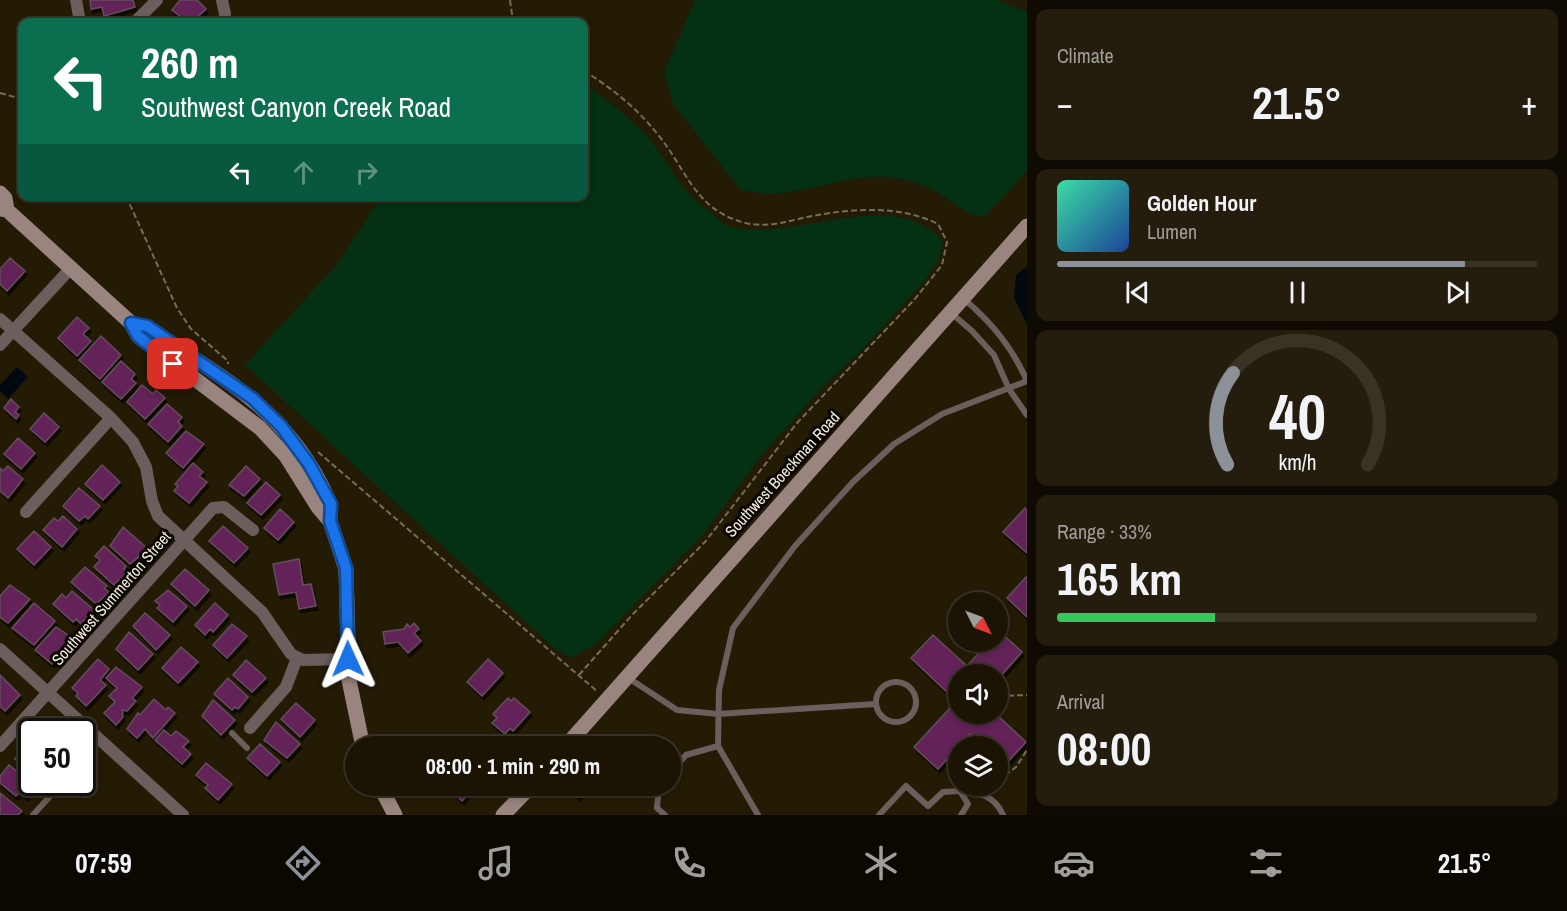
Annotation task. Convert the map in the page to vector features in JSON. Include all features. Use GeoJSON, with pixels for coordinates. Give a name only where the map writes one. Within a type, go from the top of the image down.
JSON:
{"type":"FeatureCollection","features":[{"type":"Feature","properties":{"kind":"main road"},"geometry":{"type":"LineString","coordinates":[[0,193],[5,198],[4,210],[131,323],[138,336],[260,428],[286,456],[318,507],[330,521],[346,568],[351,699],[360,736]]}},
{"type":"Feature","properties":{"kind":"main road","name":"Southwest Boeckman Road"},"geometry":{"type":"LineString","coordinates":[[575,736],[1027,226]]}},
{"type":"Feature","properties":{"kind":"main road"},"geometry":{"type":"LineString","coordinates":[[131,323],[147,326],[228,379],[267,411],[301,452],[331,504],[330,521]]}},
{"type":"Feature","properties":{"kind":"main road"},"geometry":{"type":"LineString","coordinates":[[387,796],[398,813]]}},
{"type":"Feature","properties":{"kind":"main road"},"geometry":{"type":"LineString","coordinates":[[503,815],[514,809],[524,796]]}},
{"type":"Feature","properties":{"kind":"street"},"geometry":{"type":"LineString","coordinates":[[76,0],[79,18]]}},
{"type":"Feature","properties":{"kind":"street"},"geometry":{"type":"LineString","coordinates":[[139,18],[157,0]]}},
{"type":"Feature","properties":{"kind":"street"},"geometry":{"type":"LineString","coordinates":[[222,0],[224,18]]}},
{"type":"Feature","properties":{"kind":"street"},"geometry":{"type":"LineString","coordinates":[[0,345],[71,268]]}},
{"type":"Feature","properties":{"kind":"street"},"geometry":{"type":"LineString","coordinates":[[0,319],[111,418],[140,453],[158,516],[262,612],[287,648],[297,658],[348,659]]}},
{"type":"Feature","properties":{"kind":"street"},"geometry":{"type":"LineString","coordinates":[[26,512],[111,418]]}},
{"type":"Feature","properties":{"kind":"street","name":"Southwest Summerton Street"},"geometry":{"type":"LineString","coordinates":[[0,746],[213,508],[218,506],[232,512],[253,530]]}},
{"type":"Feature","properties":{"kind":"street"},"geometry":{"type":"LineString","coordinates":[[0,649],[183,815]]}},
{"type":"Feature","properties":{"kind":"street"},"geometry":{"type":"LineString","coordinates":[[250,728],[286,687],[297,658]]}},
{"type":"Feature","properties":{"kind":"lane"},"geometry":{"type":"LineString","coordinates":[[758,815],[718,746],[718,690],[733,628],[795,546],[829,507],[894,444],[942,414],[1027,381],[1019,362],[998,331],[963,298]]}},
{"type":"Feature","properties":{"kind":"lane"},"geometry":{"type":"LineString","coordinates":[[950,313],[972,331],[994,355],[1009,389],[1027,415]]}},
{"type":"Feature","properties":{"kind":"lane"},"geometry":{"type":"LineString","coordinates":[[627,677],[677,710],[718,714],[876,704]]}},
{"type":"Feature","properties":{"kind":"lane"},"geometry":{"type":"LineString","coordinates":[[894,682],[911,688],[916,699],[914,712],[899,722],[886,719],[876,704],[883,687],[894,682]]}},
{"type":"Feature","properties":{"kind":"lane"},"geometry":{"type":"LineString","coordinates":[[239,740],[250,728]]}},
{"type":"Feature","properties":{"kind":"lane"},"geometry":{"type":"LineString","coordinates":[[232,733],[248,748]]}},
{"type":"Feature","properties":{"kind":"lane"},"geometry":{"type":"LineString","coordinates":[[681,761],[686,755],[718,746]]}},
{"type":"Feature","properties":{"kind":"lane"},"geometry":{"type":"LineString","coordinates":[[879,815],[906,786],[928,806],[943,792],[948,792]]}},
{"type":"Feature","properties":{"kind":"lane"},"geometry":{"type":"LineString","coordinates":[[33,815],[50,796]]}},
{"type":"Feature","properties":{"kind":"lane"},"geometry":{"type":"LineString","coordinates":[[658,796],[657,808],[664,815]]}},
{"type":"Feature","properties":{"kind":"lane"},"geometry":{"type":"LineString","coordinates":[[961,815],[968,804],[963,796]]}},
{"type":"Feature","properties":{"kind":"lane"},"geometry":{"type":"LineString","coordinates":[[986,796],[998,805],[1003,815]]}},
{"type":"Feature","properties":{"kind":"path"},"geometry":{"type":"LineString","coordinates":[[510,0],[512,18]]}},
{"type":"Feature","properties":{"kind":"path"},"geometry":{"type":"LineString","coordinates":[[579,675],[632,615],[705,542],[797,423],[914,300],[942,265],[947,242],[938,224],[894,210],[818,215],[775,225],[751,224],[726,216],[695,191],[668,148],[650,125],[608,88],[588,74]]}},
{"type":"Feature","properties":{"kind":"path"},"geometry":{"type":"LineString","coordinates":[[0,93],[18,98]]}},
{"type":"Feature","properties":{"kind":"path"},"geometry":{"type":"LineString","coordinates":[[128,201],[177,308],[191,329],[228,361],[228,379]]}},
{"type":"Feature","properties":{"kind":"path"},"geometry":{"type":"LineString","coordinates":[[301,452],[316,451],[327,457],[472,586],[607,700]]}},
{"type":"Feature","properties":{"kind":"path"},"geometry":{"type":"LineString","coordinates":[[1008,696],[1027,695]]}},
{"type":"Feature","properties":{"kind":"path"},"geometry":{"type":"LineString","coordinates":[[1008,773],[1016,767],[1027,750]]}},
{"type":"Feature","properties":{"kind":"path"},"geometry":{"type":"LineString","coordinates":[[1015,754],[1021,758]]}},
{"type":"Feature","properties":{"kind":"green space"},"geometry":{"type":"Polygon","coordinates":[[[695,0],[997,0],[1027,12],[1027,171],[985,216],[962,209],[925,186],[890,177],[852,179],[777,193],[759,193],[740,189],[673,104],[664,72],[695,0]]]}},
{"type":"Feature","properties":{"kind":"green space"},"geometry":{"type":"Polygon","coordinates":[[[588,86],[634,123],[653,144],[689,194],[726,225],[753,230],[868,216],[896,217],[921,224],[943,241],[939,258],[926,279],[862,350],[826,383],[760,457],[706,531],[597,643],[571,658],[554,648],[245,365],[337,264],[378,201],[588,201],[588,86]]]}},
{"type":"Feature","properties":{"kind":"shaded area"},"geometry":{"type":"Polygon","coordinates":[[[1024,268],[1027,269],[1027,324],[1014,298],[1016,275],[1024,268]]]}},
{"type":"Feature","properties":{"kind":"shaded area"},"geometry":{"type":"Polygon","coordinates":[[[17,367],[28,377],[8,399],[0,391],[0,385],[17,367]]]}},
{"type":"Feature","properties":{"kind":"building"},"geometry":{"type":"Polygon","coordinates":[[[90,0],[133,0],[135,7],[104,16],[102,7],[91,9],[90,0]]]}},
{"type":"Feature","properties":{"kind":"building"},"geometry":{"type":"Polygon","coordinates":[[[180,0],[197,0],[206,9],[196,18],[183,18],[172,10],[180,0]]]}},
{"type":"Feature","properties":{"kind":"building"},"geometry":{"type":"Polygon","coordinates":[[[10,258],[25,271],[7,291],[0,284],[0,269],[10,258]]]}},
{"type":"Feature","properties":{"kind":"building"},"geometry":{"type":"Polygon","coordinates":[[[77,317],[89,328],[83,334],[91,341],[77,356],[58,338],[77,317]]]}},
{"type":"Feature","properties":{"kind":"building"},"geometry":{"type":"Polygon","coordinates":[[[101,336],[121,355],[100,379],[79,360],[101,336]]]}},
{"type":"Feature","properties":{"kind":"building"},"geometry":{"type":"Polygon","coordinates":[[[121,361],[135,374],[131,379],[136,383],[121,399],[102,382],[121,361]]]}},
{"type":"Feature","properties":{"kind":"building"},"geometry":{"type":"Polygon","coordinates":[[[142,385],[153,394],[156,390],[165,398],[145,419],[127,402],[142,385]]]}},
{"type":"Feature","properties":{"kind":"building"},"geometry":{"type":"Polygon","coordinates":[[[11,399],[19,407],[15,412],[19,415],[16,419],[4,408],[11,399]]]}},
{"type":"Feature","properties":{"kind":"building"},"geometry":{"type":"Polygon","coordinates":[[[167,404],[182,417],[178,422],[182,426],[168,442],[148,424],[167,404]]]}},
{"type":"Feature","properties":{"kind":"building"},"geometry":{"type":"Polygon","coordinates":[[[44,413],[59,427],[45,442],[30,429],[44,413]]]}},
{"type":"Feature","properties":{"kind":"building"},"geometry":{"type":"Polygon","coordinates":[[[186,431],[204,444],[183,468],[166,453],[186,431]]]}},
{"type":"Feature","properties":{"kind":"building"},"geometry":{"type":"Polygon","coordinates":[[[18,438],[35,453],[21,469],[4,454],[18,438]]]}},
{"type":"Feature","properties":{"kind":"building"},"geometry":{"type":"Polygon","coordinates":[[[193,463],[203,472],[199,476],[207,482],[189,503],[174,491],[178,486],[175,484],[193,463]]]}},
{"type":"Feature","properties":{"kind":"building"},"geometry":{"type":"Polygon","coordinates":[[[102,465],[120,482],[103,500],[85,484],[102,465]]]}},
{"type":"Feature","properties":{"kind":"building"},"geometry":{"type":"Polygon","coordinates":[[[8,466],[23,479],[8,498],[0,491],[0,468],[3,471],[8,466]]]}},
{"type":"Feature","properties":{"kind":"building"},"geometry":{"type":"Polygon","coordinates":[[[246,466],[260,479],[244,496],[229,485],[246,466]]]}},
{"type":"Feature","properties":{"kind":"building"},"geometry":{"type":"Polygon","coordinates":[[[266,482],[280,495],[261,515],[247,503],[266,482]]]}},
{"type":"Feature","properties":{"kind":"building"},"geometry":{"type":"Polygon","coordinates":[[[79,488],[100,506],[88,519],[85,516],[79,521],[63,506],[79,488]]]}},
{"type":"Feature","properties":{"kind":"building"},"geometry":{"type":"Polygon","coordinates":[[[1025,508],[1027,510],[1027,553],[1003,532],[1025,508]]]}},
{"type":"Feature","properties":{"kind":"building"},"geometry":{"type":"Polygon","coordinates":[[[280,509],[294,522],[278,540],[264,528],[280,509]]]}},
{"type":"Feature","properties":{"kind":"building"},"geometry":{"type":"Polygon","coordinates":[[[63,516],[77,529],[62,547],[43,530],[54,518],[58,521],[63,516]]]}},
{"type":"Feature","properties":{"kind":"building"},"geometry":{"type":"Polygon","coordinates":[[[223,526],[248,548],[234,563],[209,541],[223,526]]]}},
{"type":"Feature","properties":{"kind":"building"},"geometry":{"type":"Polygon","coordinates":[[[123,527],[148,549],[130,564],[110,546],[123,527]]]}},
{"type":"Feature","properties":{"kind":"building"},"geometry":{"type":"Polygon","coordinates":[[[34,531],[51,547],[34,565],[17,549],[34,531]]]}},
{"type":"Feature","properties":{"kind":"building"},"geometry":{"type":"Polygon","coordinates":[[[104,546],[126,566],[124,569],[127,572],[114,585],[94,567],[100,560],[95,556],[104,546]]]}},
{"type":"Feature","properties":{"kind":"building"},"geometry":{"type":"Polygon","coordinates":[[[299,559],[303,585],[311,584],[316,606],[299,609],[296,592],[279,595],[273,564],[299,559]]]}},
{"type":"Feature","properties":{"kind":"building"},"geometry":{"type":"Polygon","coordinates":[[[85,567],[107,586],[104,588],[109,592],[96,604],[71,582],[85,567]]]}},
{"type":"Feature","properties":{"kind":"building"},"geometry":{"type":"Polygon","coordinates":[[[185,569],[209,590],[195,606],[171,584],[185,569]]]}},
{"type":"Feature","properties":{"kind":"building"},"geometry":{"type":"Polygon","coordinates":[[[1027,576],[1027,617],[1008,597],[1027,576]]]}},
{"type":"Feature","properties":{"kind":"building"},"geometry":{"type":"Polygon","coordinates":[[[10,585],[30,599],[8,623],[0,617],[0,596],[10,585]]]}},
{"type":"Feature","properties":{"kind":"building"},"geometry":{"type":"Polygon","coordinates":[[[168,590],[187,606],[173,622],[157,608],[160,605],[155,601],[168,590]]]}},
{"type":"Feature","properties":{"kind":"building"},"geometry":{"type":"Polygon","coordinates":[[[72,591],[94,610],[81,624],[76,619],[73,622],[53,604],[62,594],[66,598],[72,591]]]}},
{"type":"Feature","properties":{"kind":"building"},"geometry":{"type":"Polygon","coordinates":[[[34,603],[55,621],[34,645],[12,628],[34,603]]]}},
{"type":"Feature","properties":{"kind":"building"},"geometry":{"type":"Polygon","coordinates":[[[215,603],[228,615],[213,632],[210,629],[205,635],[195,625],[215,603]]]}},
{"type":"Feature","properties":{"kind":"building"},"geometry":{"type":"Polygon","coordinates":[[[145,613],[170,635],[156,650],[133,626],[145,613]]]}},
{"type":"Feature","properties":{"kind":"building"},"geometry":{"type":"Polygon","coordinates":[[[414,623],[419,629],[414,633],[421,641],[408,653],[398,642],[385,644],[383,632],[404,629],[407,624],[410,627],[414,623]]]}},
{"type":"Feature","properties":{"kind":"building"},"geometry":{"type":"Polygon","coordinates":[[[232,624],[247,636],[227,658],[213,645],[232,624]]]}},
{"type":"Feature","properties":{"kind":"building"},"geometry":{"type":"Polygon","coordinates":[[[56,627],[74,639],[52,664],[35,650],[56,627]]]}},
{"type":"Feature","properties":{"kind":"building"},"geometry":{"type":"Polygon","coordinates":[[[129,632],[153,654],[138,670],[116,649],[129,632]]]}},
{"type":"Feature","properties":{"kind":"building"},"geometry":{"type":"Polygon","coordinates":[[[933,635],[948,649],[948,652],[952,652],[965,664],[948,664],[948,693],[911,658],[933,635]]]}},
{"type":"Feature","properties":{"kind":"building"},"geometry":{"type":"Polygon","coordinates":[[[1008,639],[1022,652],[1008,668],[1008,664],[969,664],[980,652],[1008,652],[1008,639]]]}},
{"type":"Feature","properties":{"kind":"building"},"geometry":{"type":"Polygon","coordinates":[[[181,647],[198,662],[178,683],[162,668],[181,647]]]}},
{"type":"Feature","properties":{"kind":"building"},"geometry":{"type":"Polygon","coordinates":[[[98,659],[109,669],[100,680],[106,685],[86,706],[72,688],[98,659]]]}},
{"type":"Feature","properties":{"kind":"building"},"geometry":{"type":"Polygon","coordinates":[[[488,659],[503,673],[482,696],[467,682],[488,659]]]}},
{"type":"Feature","properties":{"kind":"building"},"geometry":{"type":"Polygon","coordinates":[[[246,660],[266,678],[252,692],[233,675],[246,660]]]}},
{"type":"Feature","properties":{"kind":"building"},"geometry":{"type":"Polygon","coordinates":[[[116,667],[142,687],[132,698],[136,701],[127,711],[122,710],[123,717],[116,725],[104,713],[115,702],[109,696],[117,688],[106,678],[116,667]]]}},
{"type":"Feature","properties":{"kind":"building"},"geometry":{"type":"Polygon","coordinates":[[[0,675],[20,695],[5,711],[0,706],[0,675]]]}},
{"type":"Feature","properties":{"kind":"building"},"geometry":{"type":"Polygon","coordinates":[[[228,678],[248,697],[238,709],[235,707],[232,710],[214,694],[228,678]]]}},
{"type":"Feature","properties":{"kind":"building"},"geometry":{"type":"Polygon","coordinates":[[[508,698],[511,701],[514,698],[530,712],[513,731],[510,728],[505,734],[492,723],[497,718],[493,714],[508,698]]]}},
{"type":"Feature","properties":{"kind":"building"},"geometry":{"type":"Polygon","coordinates":[[[154,699],[166,710],[168,707],[175,713],[153,738],[145,729],[137,738],[127,729],[138,713],[140,715],[154,699]]]}},
{"type":"Feature","properties":{"kind":"building"},"geometry":{"type":"Polygon","coordinates":[[[213,700],[235,720],[221,735],[202,716],[213,700]]]}},
{"type":"Feature","properties":{"kind":"building"},"geometry":{"type":"Polygon","coordinates":[[[296,703],[315,720],[300,737],[281,719],[296,703]]]}},
{"type":"Feature","properties":{"kind":"building"},"geometry":{"type":"Polygon","coordinates":[[[948,710],[948,724],[1007,724],[1026,742],[1008,762],[1008,736],[972,736],[970,734],[968,736],[948,736],[948,758],[938,769],[914,747],[948,710]]]}},
{"type":"Feature","properties":{"kind":"building"},"geometry":{"type":"Polygon","coordinates":[[[276,722],[300,744],[287,758],[264,740],[276,722]]]}},
{"type":"Feature","properties":{"kind":"building"},"geometry":{"type":"Polygon","coordinates":[[[164,730],[171,736],[176,731],[189,741],[183,747],[191,754],[182,764],[155,740],[164,730]]]}},
{"type":"Feature","properties":{"kind":"building"},"geometry":{"type":"Polygon","coordinates":[[[260,744],[280,762],[267,776],[247,758],[260,744]]]}},
{"type":"Feature","properties":{"kind":"building"},"geometry":{"type":"Polygon","coordinates":[[[206,763],[232,784],[218,800],[205,788],[208,785],[196,775],[206,763]]]}},
{"type":"Feature","properties":{"kind":"building"},"geometry":{"type":"Polygon","coordinates":[[[9,765],[18,772],[18,794],[16,796],[0,783],[0,776],[9,765]]]}},
{"type":"Feature","properties":{"kind":"building"},"geometry":{"type":"Polygon","coordinates":[[[0,793],[22,811],[18,815],[0,815],[0,793]]]}},
{"type":"Feature","properties":{"kind":"building"},"geometry":{"type":"Polygon","coordinates":[[[457,796],[466,796],[462,801],[457,796]]]}},
{"type":"Feature","properties":{"kind":"route"},"geometry":{"type":"LineString","coordinates":[[173,364],[138,336],[131,323],[147,326],[252,398],[281,426],[309,464],[331,504],[330,521],[346,568],[348,659]]}}]}
